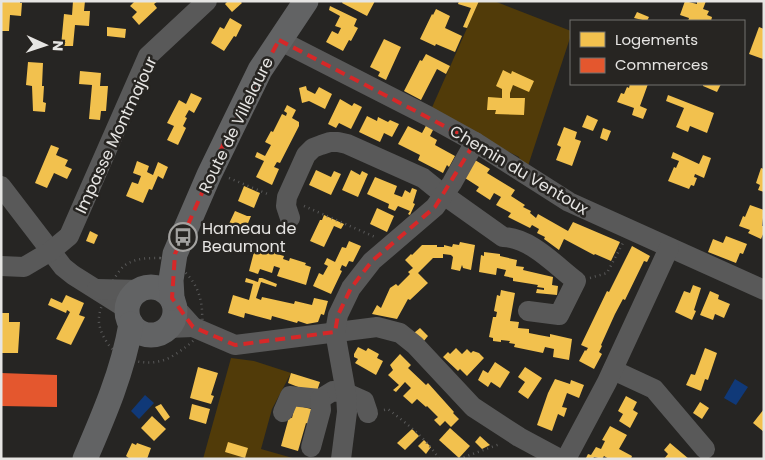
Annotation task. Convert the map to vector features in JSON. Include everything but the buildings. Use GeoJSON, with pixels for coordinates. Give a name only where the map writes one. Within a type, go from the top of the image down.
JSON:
{"type":"FeatureCollection","features":[{"type":"Feature","properties":{"kind":"main road","name":"Route de Villelaure"},"geometry":{"type":"LineString","coordinates":[[112,397],[147,342],[167,317],[173,261],[224,143],[260,70],[306,1]]}},
{"type":"Feature","properties":{"kind":"main road","name":"Route de Villelaure"},"geometry":{"type":"LineString","coordinates":[[85,459],[112,397],[128,343],[123,298],[173,261]]}},
{"type":"Feature","properties":{"kind":"main road"},"geometry":{"type":"LineString","coordinates":[[161,288],[167,317],[145,334],[137,330],[123,298],[161,288]]}},
{"type":"Feature","properties":{"kind":"street","name":"Impasse Montmajour"},"geometry":{"type":"LineString","coordinates":[[1,266],[24,267],[51,251],[69,236],[148,56],[207,1]]}},
{"type":"Feature","properties":{"kind":"street","name":"Chemin du Ventoux"},"geometry":{"type":"LineString","coordinates":[[279,40],[475,142],[569,202],[764,290]]}},
{"type":"Feature","properties":{"kind":"street"},"geometry":{"type":"LineString","coordinates":[[288,209],[306,155],[313,148],[330,142],[346,144],[423,178],[444,196],[503,237],[514,238],[533,248],[576,281],[559,314],[528,311]]}},
{"type":"Feature","properties":{"kind":"street"},"geometry":{"type":"LineString","coordinates":[[341,459],[347,412],[346,393],[335,332],[338,315],[351,288],[372,261],[435,207],[444,196],[475,142]]}},
{"type":"Feature","properties":{"kind":"street"},"geometry":{"type":"LineString","coordinates":[[1,186],[63,266],[73,275],[123,298]]}},
{"type":"Feature","properties":{"kind":"street"},"geometry":{"type":"LineString","coordinates":[[566,459],[613,370],[669,248]]}},
{"type":"Feature","properties":{"kind":"street"},"geometry":{"type":"LineString","coordinates":[[167,317],[236,345],[377,327],[400,333],[415,345],[473,407],[515,434],[560,459]]}},
{"type":"Feature","properties":{"kind":"street"},"geometry":{"type":"LineString","coordinates":[[613,370],[654,389],[705,449]]}},
{"type":"Feature","properties":{"kind":"street"},"geometry":{"type":"LineString","coordinates":[[283,412],[290,396],[320,399],[333,391],[346,393],[364,401],[368,413]]}},
{"type":"Feature","properties":{"kind":"street"},"geometry":{"type":"LineString","coordinates":[[311,447],[321,410],[320,399]]}},
{"type":"Feature","properties":{"kind":"path"},"geometry":{"type":"LineString","coordinates":[[224,176],[277,198],[288,209],[314,210],[392,244]]}},
{"type":"Feature","properties":{"kind":"path"},"geometry":{"type":"LineString","coordinates":[[576,281],[607,273],[630,230]]}},
{"type":"Feature","properties":{"kind":"path"},"geometry":{"type":"LineString","coordinates":[[118,353],[104,338],[98,318],[123,298],[118,271],[124,266],[141,259],[173,261],[195,284],[199,292],[197,329],[176,355],[165,360],[142,362]]}},
{"type":"Feature","properties":{"kind":"path"},"geometry":{"type":"LineString","coordinates":[[368,413],[388,409],[412,427],[430,445],[439,459]]}},
{"type":"Feature","properties":{"kind":"path"},"geometry":{"type":"LineString","coordinates":[[459,459],[504,443],[515,434]]}},
{"type":"Feature","properties":{"kind":"highlighted area"},"geometry":{"type":"Polygon","coordinates":[[[279,40],[475,142],[435,207],[372,261],[351,288],[338,315],[335,332],[235,345],[193,327],[172,298],[175,254],[224,143],[279,40]]]}},
{"type":"Feature","properties":{"kind":"shaded area"},"geometry":{"type":"Polygon","coordinates":[[[479,1],[494,1],[570,31],[570,38],[527,169],[522,166],[519,157],[430,112],[479,1]]]}},
{"type":"Feature","properties":{"kind":"shaded area"},"geometry":{"type":"Polygon","coordinates":[[[231,358],[254,361],[291,373],[272,409],[261,449],[296,459],[203,459],[231,358]]]}},
{"type":"Feature","properties":{"kind":"water"},"geometry":{"type":"Polygon","coordinates":[[[735,379],[748,387],[736,405],[724,398],[735,379]]]}},
{"type":"Feature","properties":{"kind":"water"},"geometry":{"type":"Polygon","coordinates":[[[145,395],[154,403],[139,419],[131,411],[145,395]]]}},
{"type":"Feature","properties":{"kind":"place","name":"Hameau de Beaumont"},"geometry":{"type":"Point","coordinates":[183,237]}}]}
